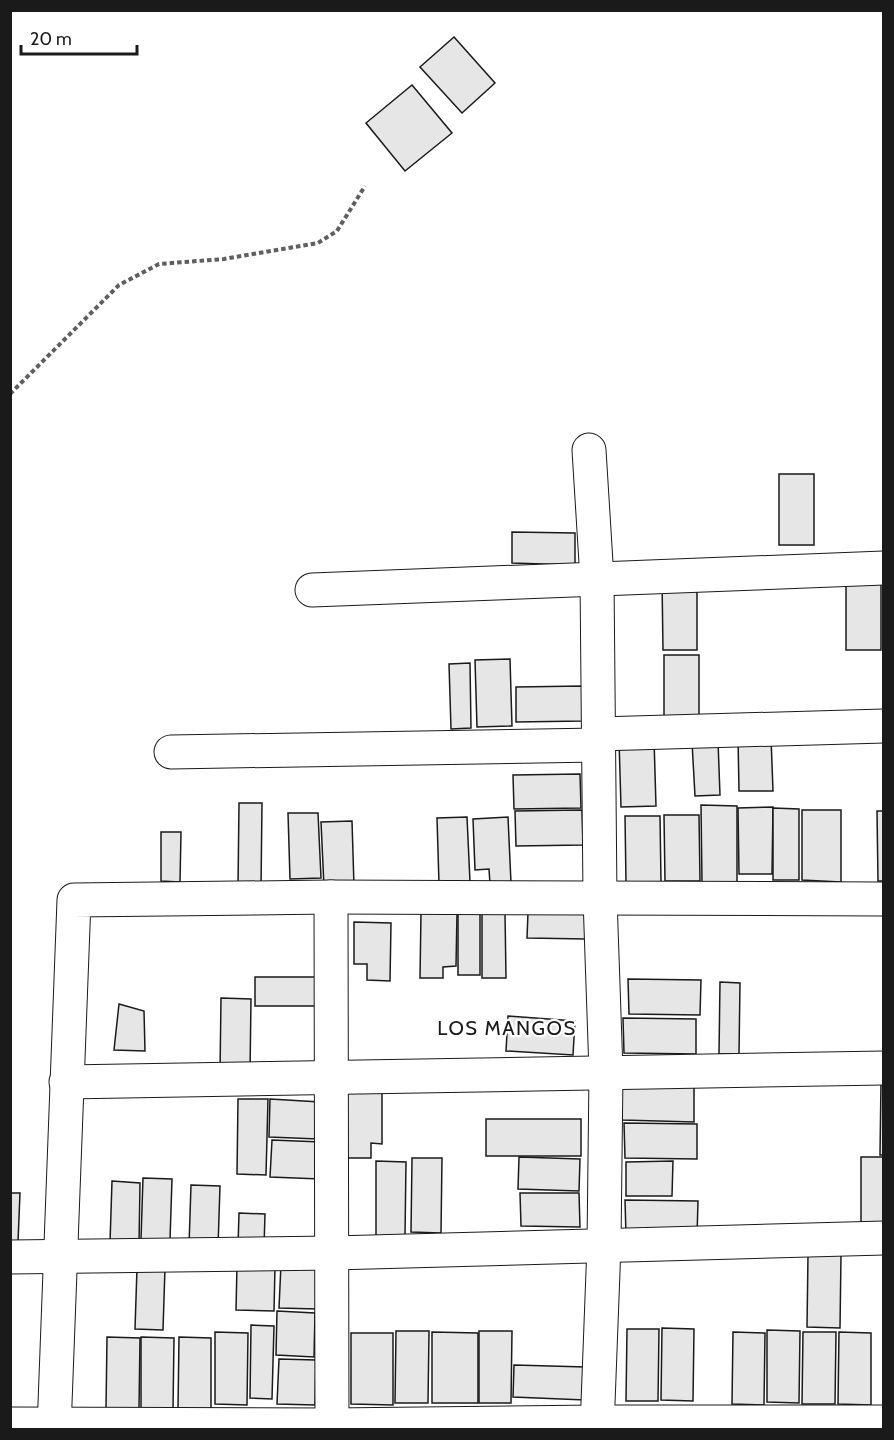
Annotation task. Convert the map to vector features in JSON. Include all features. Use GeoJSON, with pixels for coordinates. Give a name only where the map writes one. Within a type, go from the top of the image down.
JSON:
{"type":"FeatureCollection","features":[{"type":"Feature","properties":{"kind":"street"},"geometry":{"type":"LineString","coordinates":[[589,450],[597,579],[600,898],[606,1072],[604,1245],[597,1426]]}},
{"type":"Feature","properties":{"kind":"street"},"geometry":{"type":"LineString","coordinates":[[312,590],[884,568]]}},
{"type":"Feature","properties":{"kind":"street"},"geometry":{"type":"LineString","coordinates":[[171,753],[598,739],[884,726]]}},
{"type":"Feature","properties":{"kind":"street"},"geometry":{"type":"LineString","coordinates":[[330,897],[332,1427]]}},
{"type":"Feature","properties":{"kind":"street"},"geometry":{"type":"LineString","coordinates":[[54,1426],[74,900],[330,897],[884,899]]}},
{"type":"Feature","properties":{"kind":"street"},"geometry":{"type":"LineString","coordinates":[[66,1082],[884,1068]]}},
{"type":"Feature","properties":{"kind":"street"},"geometry":{"type":"LineString","coordinates":[[10,1257],[333,1254],[884,1238]]}},
{"type":"Feature","properties":{"kind":"street"},"geometry":{"type":"LineString","coordinates":[[10,1424],[332,1427],[884,1422]]}},
{"type":"Feature","properties":{"kind":"path"},"geometry":{"type":"LineString","coordinates":[[10,394],[119,285],[159,264],[224,259],[318,243],[337,231],[365,186]]}},
{"type":"Feature","properties":{"kind":"building"},"geometry":{"type":"Polygon","coordinates":[[[454,37],[495,83],[462,113],[420,67],[454,37]]]}},
{"type":"Feature","properties":{"kind":"building"},"geometry":{"type":"Polygon","coordinates":[[[412,85],[452,133],[405,171],[366,123],[412,85]]]}},
{"type":"Feature","properties":{"kind":"building"},"geometry":{"type":"Polygon","coordinates":[[[779,474],[814,474],[814,545],[779,545],[779,474]]]}},
{"type":"Feature","properties":{"kind":"building"},"geometry":{"type":"Polygon","coordinates":[[[512,532],[575,533],[575,565],[512,563],[512,532]]]}},
{"type":"Feature","properties":{"kind":"building"},"geometry":{"type":"Polygon","coordinates":[[[846,579],[881,580],[881,650],[846,650],[846,579]]]}},
{"type":"Feature","properties":{"kind":"building"},"geometry":{"type":"Polygon","coordinates":[[[662,580],[697,580],[697,650],[663,650],[662,580]]]}},
{"type":"Feature","properties":{"kind":"building"},"geometry":{"type":"Polygon","coordinates":[[[664,655],[699,655],[699,725],[664,726],[664,655]]]}},
{"type":"Feature","properties":{"kind":"building"},"geometry":{"type":"Polygon","coordinates":[[[510,659],[512,726],[477,727],[475,660],[510,659]]]}},
{"type":"Feature","properties":{"kind":"building"},"geometry":{"type":"Polygon","coordinates":[[[470,663],[471,728],[451,729],[449,664],[470,663]]]}},
{"type":"Feature","properties":{"kind":"building"},"geometry":{"type":"Polygon","coordinates":[[[582,686],[583,721],[516,722],[516,687],[582,686]]]}},
{"type":"Feature","properties":{"kind":"building"},"geometry":{"type":"Polygon","coordinates":[[[738,737],[771,737],[773,791],[739,791],[738,737]]]}},
{"type":"Feature","properties":{"kind":"building"},"geometry":{"type":"Polygon","coordinates":[[[654,739],[656,806],[621,807],[619,740],[654,739]]]}},
{"type":"Feature","properties":{"kind":"building"},"geometry":{"type":"Polygon","coordinates":[[[718,741],[720,795],[695,796],[692,742],[718,741]]]}},
{"type":"Feature","properties":{"kind":"building"},"geometry":{"type":"Polygon","coordinates":[[[580,774],[581,808],[514,809],[513,775],[580,774]]]}},
{"type":"Feature","properties":{"kind":"building"},"geometry":{"type":"Polygon","coordinates":[[[239,803],[262,803],[261,889],[238,888],[239,803]]]}},
{"type":"Feature","properties":{"kind":"building"},"geometry":{"type":"Polygon","coordinates":[[[701,805],[737,806],[737,883],[702,883],[701,805]]]}},
{"type":"Feature","properties":{"kind":"building"},"geometry":{"type":"Polygon","coordinates":[[[773,807],[772,874],[739,874],[738,808],[773,807]]]}},
{"type":"Feature","properties":{"kind":"building"},"geometry":{"type":"Polygon","coordinates":[[[773,808],[799,809],[799,880],[773,880],[773,808]]]}},
{"type":"Feature","properties":{"kind":"building"},"geometry":{"type":"Polygon","coordinates":[[[582,810],[583,845],[516,846],[515,811],[582,810]]]}},
{"type":"Feature","properties":{"kind":"building"},"geometry":{"type":"Polygon","coordinates":[[[802,810],[841,810],[841,882],[802,880],[802,810]]]}},
{"type":"Feature","properties":{"kind":"building"},"geometry":{"type":"Polygon","coordinates":[[[877,811],[884,811],[884,881],[878,881],[877,811]]]}},
{"type":"Feature","properties":{"kind":"building"},"geometry":{"type":"Polygon","coordinates":[[[288,813],[318,813],[321,878],[290,879],[288,813]]]}},
{"type":"Feature","properties":{"kind":"building"},"geometry":{"type":"Polygon","coordinates":[[[664,815],[699,815],[700,881],[665,881],[664,815]]]}},
{"type":"Feature","properties":{"kind":"building"},"geometry":{"type":"Polygon","coordinates":[[[625,816],[660,816],[661,882],[626,883],[625,816]]]}},
{"type":"Feature","properties":{"kind":"building"},"geometry":{"type":"Polygon","coordinates":[[[467,817],[470,882],[439,884],[437,818],[467,817]]]}},
{"type":"Feature","properties":{"kind":"building"},"geometry":{"type":"Polygon","coordinates":[[[508,817],[511,883],[490,884],[489,869],[475,870],[473,819],[508,817]]]}},
{"type":"Feature","properties":{"kind":"building"},"geometry":{"type":"Polygon","coordinates":[[[352,821],[354,886],[324,887],[321,822],[352,821]]]}},
{"type":"Feature","properties":{"kind":"building"},"geometry":{"type":"Polygon","coordinates":[[[161,832],[181,832],[180,882],[161,881],[161,832]]]}},
{"type":"Feature","properties":{"kind":"building"},"geometry":{"type":"Polygon","coordinates":[[[458,907],[480,907],[480,975],[458,975],[458,907]]]}},
{"type":"Feature","properties":{"kind":"building"},"geometry":{"type":"Polygon","coordinates":[[[482,912],[505,913],[506,978],[482,978],[482,912]]]}},
{"type":"Feature","properties":{"kind":"building"},"geometry":{"type":"Polygon","coordinates":[[[528,912],[585,913],[586,939],[527,938],[528,912]]]}},
{"type":"Feature","properties":{"kind":"building"},"geometry":{"type":"Polygon","coordinates":[[[421,913],[457,913],[456,966],[443,967],[443,978],[420,978],[421,913]]]}},
{"type":"Feature","properties":{"kind":"building"},"geometry":{"type":"Polygon","coordinates":[[[354,922],[391,923],[390,981],[367,980],[367,964],[354,964],[354,922]]]}},
{"type":"Feature","properties":{"kind":"building"},"geometry":{"type":"Polygon","coordinates":[[[255,977],[322,977],[323,1006],[255,1006],[255,977]]]}},
{"type":"Feature","properties":{"kind":"building"},"geometry":{"type":"Polygon","coordinates":[[[628,979],[701,980],[700,1015],[629,1014],[628,979]]]}},
{"type":"Feature","properties":{"kind":"building"},"geometry":{"type":"Polygon","coordinates":[[[720,982],[740,983],[739,1054],[719,1054],[720,982]]]}},
{"type":"Feature","properties":{"kind":"building"},"geometry":{"type":"Polygon","coordinates":[[[221,998],[251,999],[250,1073],[220,1073],[221,998]]]}},
{"type":"Feature","properties":{"kind":"building"},"geometry":{"type":"Polygon","coordinates":[[[119,1004],[144,1011],[145,1051],[114,1050],[119,1004]]]}},
{"type":"Feature","properties":{"kind":"building"},"geometry":{"type":"Polygon","coordinates":[[[508,1016],[575,1021],[573,1055],[506,1051],[508,1016]]]}},
{"type":"Feature","properties":{"kind":"building"},"geometry":{"type":"Polygon","coordinates":[[[623,1018],[696,1019],[696,1054],[624,1053],[623,1018]]]}},
{"type":"Feature","properties":{"kind":"building"},"geometry":{"type":"Polygon","coordinates":[[[342,1082],[382,1083],[382,1144],[371,1143],[371,1158],[341,1158],[342,1082]]]}},
{"type":"Feature","properties":{"kind":"building"},"geometry":{"type":"Polygon","coordinates":[[[881,1083],[884,1083],[884,1155],[880,1155],[881,1083]]]}},
{"type":"Feature","properties":{"kind":"building"},"geometry":{"type":"Polygon","coordinates":[[[622,1086],[694,1086],[694,1122],[622,1120],[622,1086]]]}},
{"type":"Feature","properties":{"kind":"building"},"geometry":{"type":"Polygon","coordinates":[[[238,1099],[268,1099],[266,1175],[237,1174],[238,1099]]]}},
{"type":"Feature","properties":{"kind":"building"},"geometry":{"type":"Polygon","coordinates":[[[270,1099],[320,1102],[318,1139],[269,1137],[270,1099]]]}},
{"type":"Feature","properties":{"kind":"building"},"geometry":{"type":"Polygon","coordinates":[[[486,1119],[581,1119],[581,1156],[486,1156],[486,1119]]]}},
{"type":"Feature","properties":{"kind":"building"},"geometry":{"type":"Polygon","coordinates":[[[624,1123],[697,1124],[697,1159],[625,1158],[624,1123]]]}},
{"type":"Feature","properties":{"kind":"building"},"geometry":{"type":"Polygon","coordinates":[[[272,1140],[321,1142],[320,1179],[270,1177],[272,1140]]]}},
{"type":"Feature","properties":{"kind":"building"},"geometry":{"type":"Polygon","coordinates":[[[519,1157],[580,1159],[579,1191],[518,1189],[519,1157]]]}},
{"type":"Feature","properties":{"kind":"building"},"geometry":{"type":"Polygon","coordinates":[[[861,1157],[884,1157],[884,1230],[861,1229],[861,1157]]]}},
{"type":"Feature","properties":{"kind":"building"},"geometry":{"type":"Polygon","coordinates":[[[412,1158],[442,1158],[441,1233],[411,1232],[412,1158]]]}},
{"type":"Feature","properties":{"kind":"building"},"geometry":{"type":"Polygon","coordinates":[[[376,1161],[406,1162],[405,1237],[376,1236],[376,1161]]]}},
{"type":"Feature","properties":{"kind":"building"},"geometry":{"type":"Polygon","coordinates":[[[673,1161],[672,1196],[626,1196],[626,1162],[673,1161]]]}},
{"type":"Feature","properties":{"kind":"building"},"geometry":{"type":"Polygon","coordinates":[[[143,1178],[172,1179],[170,1240],[141,1239],[143,1178]]]}},
{"type":"Feature","properties":{"kind":"building"},"geometry":{"type":"Polygon","coordinates":[[[112,1181],[140,1183],[139,1244],[110,1243],[112,1181]]]}},
{"type":"Feature","properties":{"kind":"building"},"geometry":{"type":"Polygon","coordinates":[[[191,1185],[220,1186],[218,1247],[189,1246],[191,1185]]]}},
{"type":"Feature","properties":{"kind":"building"},"geometry":{"type":"Polygon","coordinates":[[[10,1193],[20,1193],[18,1242],[10,1242],[10,1193]]]}},
{"type":"Feature","properties":{"kind":"building"},"geometry":{"type":"Polygon","coordinates":[[[520,1193],[579,1193],[580,1227],[521,1226],[520,1193]]]}},
{"type":"Feature","properties":{"kind":"building"},"geometry":{"type":"Polygon","coordinates":[[[625,1200],[698,1201],[697,1236],[626,1235],[625,1200]]]}},
{"type":"Feature","properties":{"kind":"building"},"geometry":{"type":"Polygon","coordinates":[[[239,1213],[265,1214],[264,1247],[238,1246],[239,1213]]]}},
{"type":"Feature","properties":{"kind":"building"},"geometry":{"type":"Polygon","coordinates":[[[808,1255],[841,1255],[840,1328],[807,1327],[808,1255]]]}},
{"type":"Feature","properties":{"kind":"building"},"geometry":{"type":"Polygon","coordinates":[[[281,1264],[318,1265],[317,1309],[279,1308],[281,1264]]]}},
{"type":"Feature","properties":{"kind":"building"},"geometry":{"type":"Polygon","coordinates":[[[237,1265],[275,1267],[274,1311],[236,1310],[237,1265]]]}},
{"type":"Feature","properties":{"kind":"building"},"geometry":{"type":"Polygon","coordinates":[[[137,1268],[165,1268],[163,1330],[135,1329],[137,1268]]]}},
{"type":"Feature","properties":{"kind":"building"},"geometry":{"type":"Polygon","coordinates":[[[277,1311],[315,1313],[314,1357],[276,1355],[277,1311]]]}},
{"type":"Feature","properties":{"kind":"building"},"geometry":{"type":"Polygon","coordinates":[[[251,1325],[274,1326],[272,1399],[250,1398],[251,1325]]]}},
{"type":"Feature","properties":{"kind":"building"},"geometry":{"type":"Polygon","coordinates":[[[662,1328],[694,1329],[693,1401],[661,1400],[662,1328]]]}},
{"type":"Feature","properties":{"kind":"building"},"geometry":{"type":"Polygon","coordinates":[[[627,1329],[659,1329],[658,1401],[626,1401],[627,1329]]]}},
{"type":"Feature","properties":{"kind":"building"},"geometry":{"type":"Polygon","coordinates":[[[767,1330],[800,1331],[799,1403],[767,1402],[767,1330]]]}},
{"type":"Feature","properties":{"kind":"building"},"geometry":{"type":"Polygon","coordinates":[[[396,1331],[429,1331],[428,1403],[395,1403],[396,1331]]]}},
{"type":"Feature","properties":{"kind":"building"},"geometry":{"type":"Polygon","coordinates":[[[479,1331],[512,1331],[511,1403],[479,1403],[479,1331]]]}},
{"type":"Feature","properties":{"kind":"building"},"geometry":{"type":"Polygon","coordinates":[[[215,1332],[248,1333],[247,1405],[215,1404],[215,1332]]]}},
{"type":"Feature","properties":{"kind":"building"},"geometry":{"type":"Polygon","coordinates":[[[432,1332],[478,1333],[478,1403],[432,1403],[432,1332]]]}},
{"type":"Feature","properties":{"kind":"building"},"geometry":{"type":"Polygon","coordinates":[[[733,1332],[765,1333],[764,1405],[732,1404],[733,1332]]]}},
{"type":"Feature","properties":{"kind":"building"},"geometry":{"type":"Polygon","coordinates":[[[803,1332],[836,1332],[835,1404],[802,1404],[803,1332]]]}},
{"type":"Feature","properties":{"kind":"building"},"geometry":{"type":"Polygon","coordinates":[[[839,1332],[871,1333],[871,1405],[838,1404],[839,1332]]]}},
{"type":"Feature","properties":{"kind":"building"},"geometry":{"type":"Polygon","coordinates":[[[351,1333],[393,1333],[393,1405],[351,1404],[351,1333]]]}},
{"type":"Feature","properties":{"kind":"building"},"geometry":{"type":"Polygon","coordinates":[[[107,1337],[140,1338],[139,1409],[106,1409],[107,1337]]]}},
{"type":"Feature","properties":{"kind":"building"},"geometry":{"type":"Polygon","coordinates":[[[141,1337],[174,1338],[173,1410],[141,1409],[141,1337]]]}},
{"type":"Feature","properties":{"kind":"building"},"geometry":{"type":"Polygon","coordinates":[[[179,1337],[211,1338],[211,1410],[178,1409],[179,1337]]]}},
{"type":"Feature","properties":{"kind":"building"},"geometry":{"type":"Polygon","coordinates":[[[279,1359],[316,1360],[315,1405],[277,1404],[279,1359]]]}},
{"type":"Feature","properties":{"kind":"building"},"geometry":{"type":"Polygon","coordinates":[[[514,1365],[586,1367],[585,1400],[513,1397],[514,1365]]]}},
{"type":"Feature","properties":{"kind":"district","name":"LOS MANGOS"},"geometry":{"type":"Point","coordinates":[507,1028]}}]}
